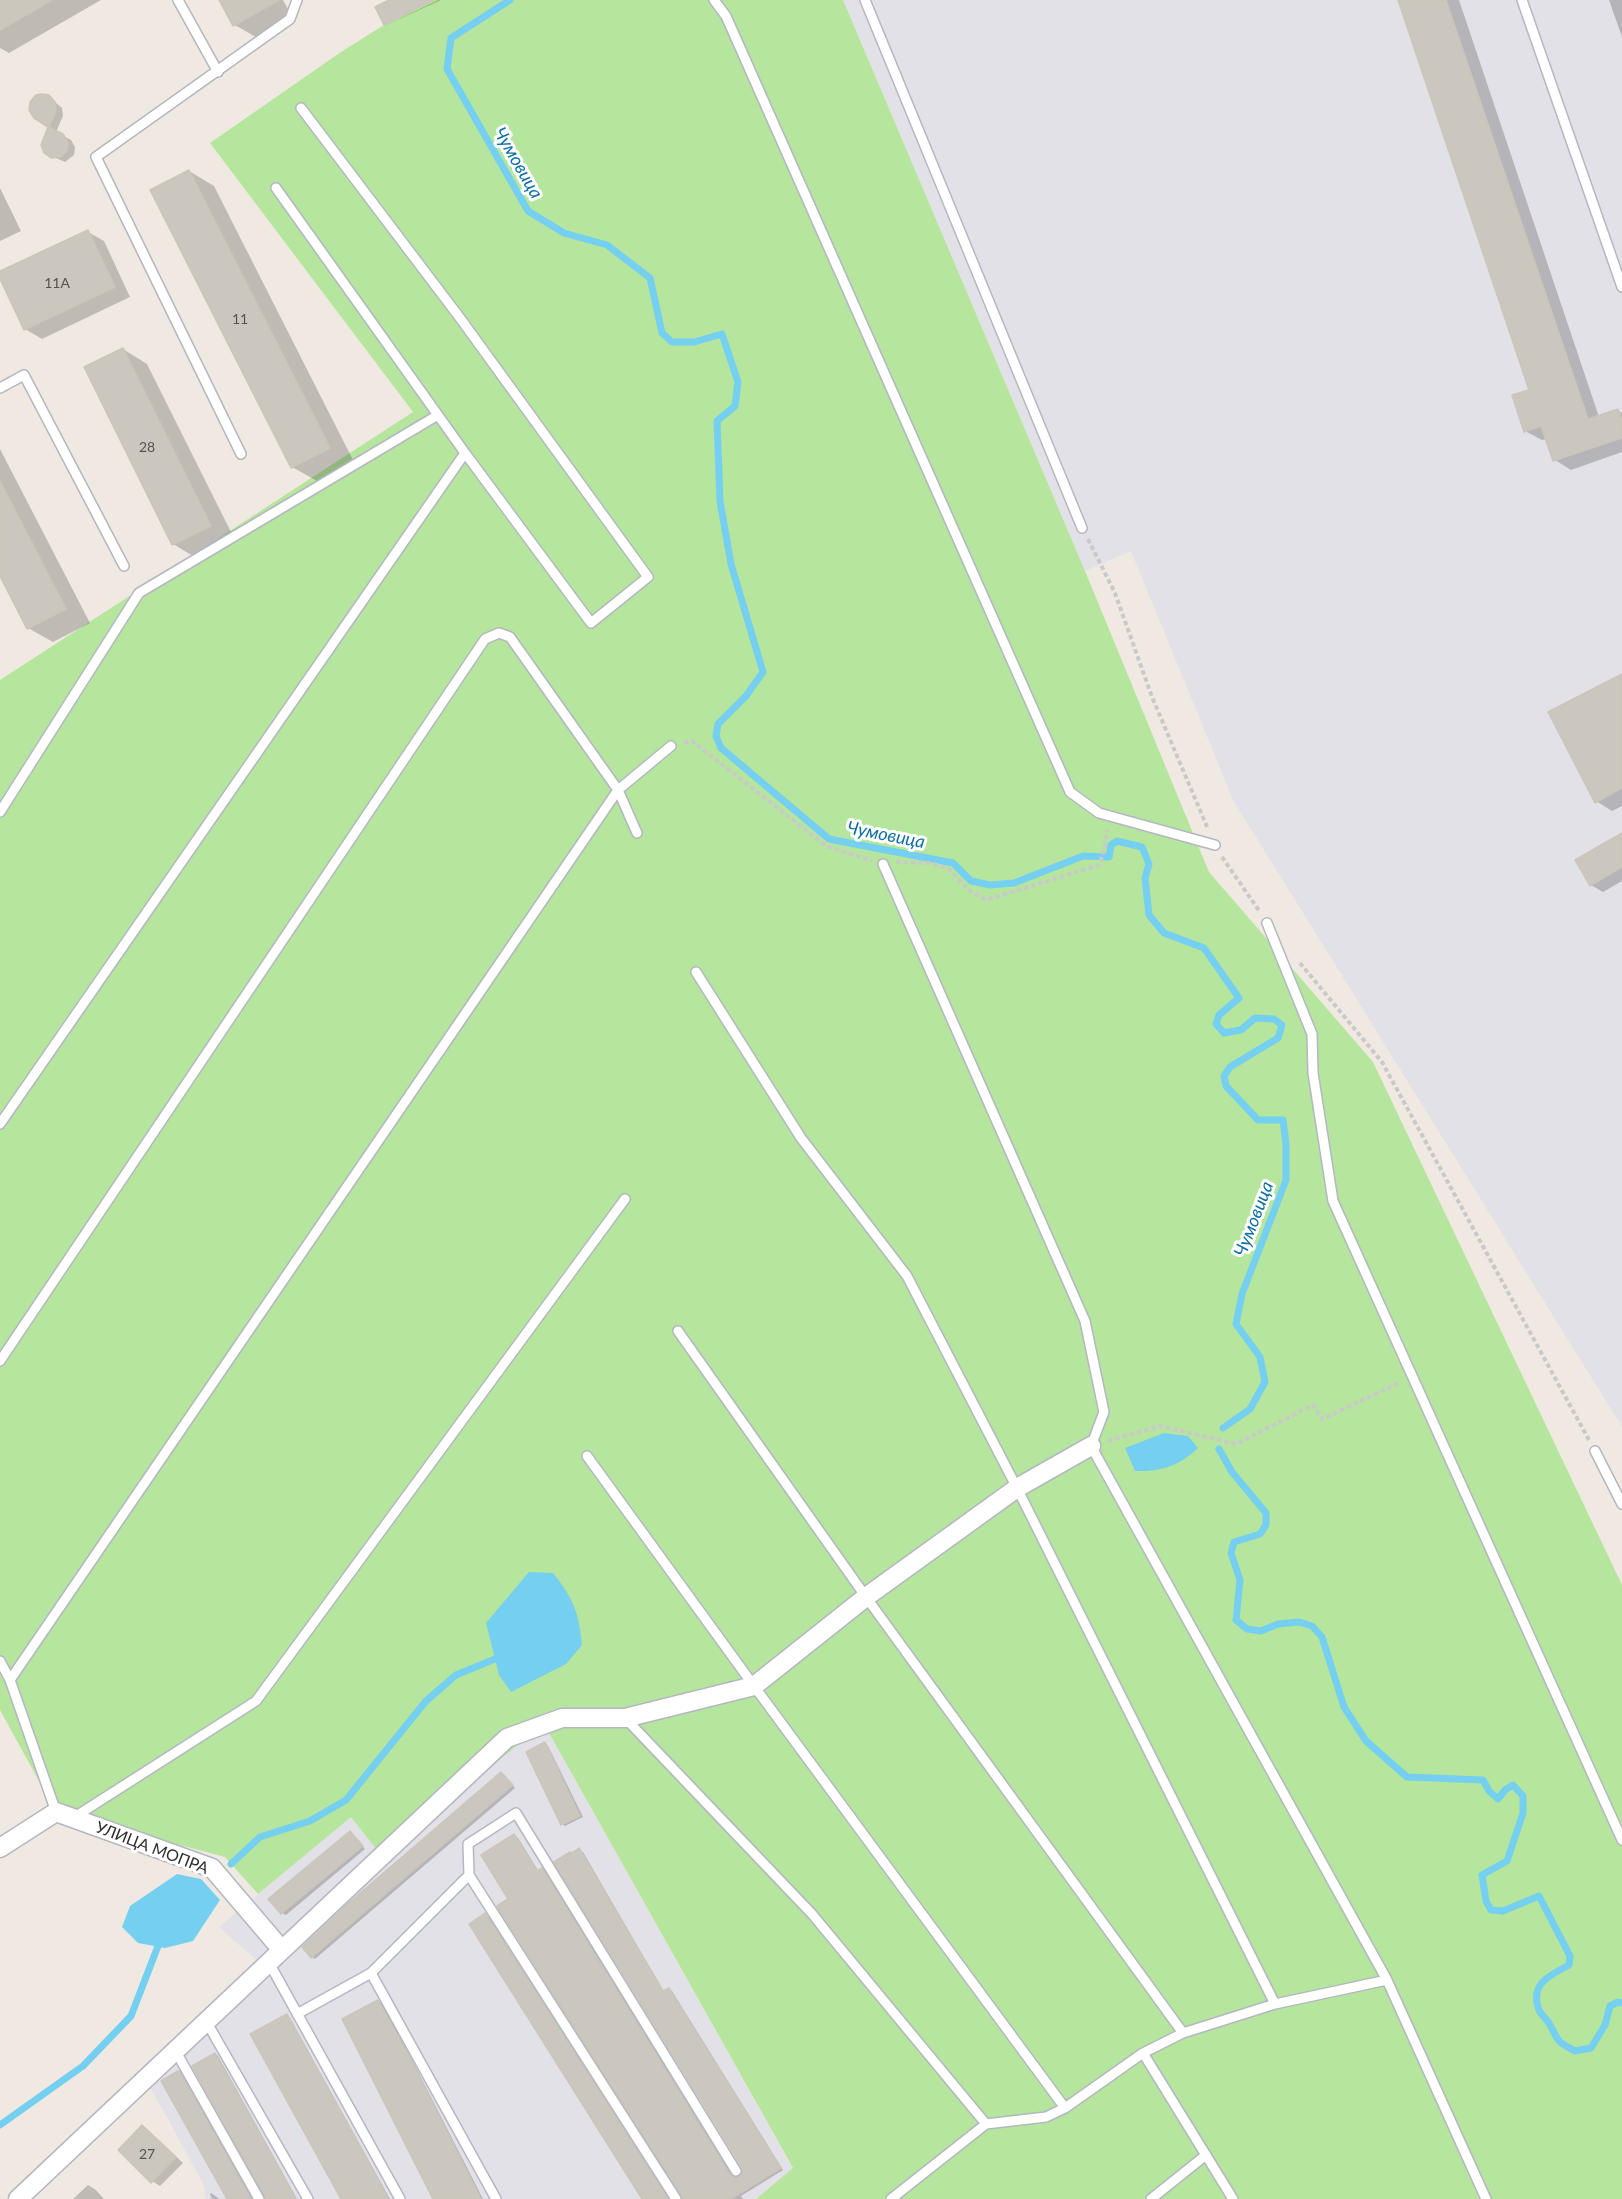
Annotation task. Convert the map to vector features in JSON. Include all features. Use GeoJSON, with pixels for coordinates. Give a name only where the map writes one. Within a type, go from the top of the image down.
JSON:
{"type":"FeatureCollection","features":[{"type":"Feature","properties":{"kind":"street"},"geometry":{"type":"LineString","coordinates":[[18,2199],[507,1738],[562,1718],[625,1718],[754,1686],[866,1597],[1017,1488],[1091,1446]]}},
{"type":"Feature","properties":{"kind":"street"},"geometry":{"type":"LineString","coordinates":[[0,1848],[64,1815]]}},
{"type":"Feature","properties":{"kind":"street","name":"УЛИЦА МОПРА"},"geometry":{"type":"LineString","coordinates":[[64,1815],[212,1868],[275,1955]]}},
{"type":"Feature","properties":{"kind":"lane"},"geometry":{"type":"LineString","coordinates":[[178,0],[218,72]]}},
{"type":"Feature","properties":{"kind":"lane"},"geometry":{"type":"LineString","coordinates":[[241,454],[96,157],[290,19],[297,0]]}},
{"type":"Feature","properties":{"kind":"lane"},"geometry":{"type":"LineString","coordinates":[[714,0],[731,27],[1070,792],[1099,813],[1215,845]]}},
{"type":"Feature","properties":{"kind":"lane"},"geometry":{"type":"LineString","coordinates":[[865,0],[1083,528]]}},
{"type":"Feature","properties":{"kind":"lane"},"geometry":{"type":"LineString","coordinates":[[1522,0],[1622,287]]}},
{"type":"Feature","properties":{"kind":"lane"},"geometry":{"type":"LineString","coordinates":[[276,188],[465,453],[591,623],[648,577],[460,318],[301,108]]}},
{"type":"Feature","properties":{"kind":"lane"},"geometry":{"type":"LineString","coordinates":[[0,388],[24,375],[124,566]]}},
{"type":"Feature","properties":{"kind":"lane"},"geometry":{"type":"LineString","coordinates":[[0,812],[140,593],[438,415]]}},
{"type":"Feature","properties":{"kind":"lane"},"geometry":{"type":"LineString","coordinates":[[0,1124],[465,453]]}},
{"type":"Feature","properties":{"kind":"lane"},"geometry":{"type":"LineString","coordinates":[[0,1361],[485,639],[499,633],[510,637],[618,790],[637,833]]}},
{"type":"Feature","properties":{"kind":"lane"},"geometry":{"type":"LineString","coordinates":[[10,1680],[618,790],[671,746]]}},
{"type":"Feature","properties":{"kind":"lane"},"geometry":{"type":"LineString","coordinates":[[883,864],[1085,1321],[1104,1412],[1091,1446],[1387,1980],[1486,2199]]}},
{"type":"Feature","properties":{"kind":"lane"},"geometry":{"type":"LineString","coordinates":[[1267,923],[1312,1034],[1313,1073],[1333,1201],[1622,1840]]}},
{"type":"Feature","properties":{"kind":"lane"},"geometry":{"type":"LineString","coordinates":[[696,972],[801,1138],[908,1276],[1017,1488],[1275,2004]]}},
{"type":"Feature","properties":{"kind":"lane"},"geometry":{"type":"LineString","coordinates":[[0,1660],[64,1815],[256,1701],[625,1199]]}},
{"type":"Feature","properties":{"kind":"lane"},"geometry":{"type":"LineString","coordinates":[[678,1331],[866,1597],[1183,2033]]}},
{"type":"Feature","properties":{"kind":"lane"},"geometry":{"type":"LineString","coordinates":[[1595,1451],[1622,1504]]}},
{"type":"Feature","properties":{"kind":"lane"},"geometry":{"type":"LineString","coordinates":[[587,1456],[1065,2108]]}},
{"type":"Feature","properties":{"kind":"lane"},"geometry":{"type":"LineString","coordinates":[[625,1718],[812,1914],[986,2124]]}},
{"type":"Feature","properties":{"kind":"lane"},"geometry":{"type":"LineString","coordinates":[[676,2199],[469,1875],[468,1844],[516,1813],[736,2171]]}},
{"type":"Feature","properties":{"kind":"lane"},"geometry":{"type":"LineString","coordinates":[[297,2014],[371,1973],[469,1875]]}},
{"type":"Feature","properties":{"kind":"lane"},"geometry":{"type":"LineString","coordinates":[[275,1955],[297,2014],[400,2199]]}},
{"type":"Feature","properties":{"kind":"lane"},"geometry":{"type":"LineString","coordinates":[[371,1973],[496,2199]]}},
{"type":"Feature","properties":{"kind":"lane"},"geometry":{"type":"LineString","coordinates":[[891,2199],[986,2124],[1046,2117],[1065,2108],[1143,2053],[1183,2033],[1275,2004],[1387,1980]]}},
{"type":"Feature","properties":{"kind":"lane"},"geometry":{"type":"LineString","coordinates":[[206,2021],[308,2199]]}},
{"type":"Feature","properties":{"kind":"lane"},"geometry":{"type":"LineString","coordinates":[[175,2050],[259,2199]]}},
{"type":"Feature","properties":{"kind":"lane"},"geometry":{"type":"LineString","coordinates":[[1143,2053],[1233,2199]]}},
{"type":"Feature","properties":{"kind":"lane"},"geometry":{"type":"LineString","coordinates":[[1150,2199],[1206,2155]]}},
{"type":"Feature","properties":{"kind":"path"},"geometry":{"type":"LineString","coordinates":[[1083,528],[1115,594],[1152,697],[1215,845],[1267,923]]}},
{"type":"Feature","properties":{"kind":"path"},"geometry":{"type":"LineString","coordinates":[[671,746],[692,741],[826,846],[883,864],[898,861],[931,863],[949,869],[970,891],[986,900],[1099,865],[1105,846]]}},
{"type":"Feature","properties":{"kind":"path"},"geometry":{"type":"LineString","coordinates":[[1296,958],[1382,1062],[1595,1451]]}},
{"type":"Feature","properties":{"kind":"path"},"geometry":{"type":"LineString","coordinates":[[1091,1446],[1160,1426],[1236,1444],[1313,1405],[1322,1419],[1413,1377]]}},
{"type":"Feature","properties":{"kind":"shaded area"},"geometry":{"type":"Polygon","coordinates":[[[843,0],[1622,0],[1622,1427],[1233,800],[1131,551],[1085,571],[843,0]]]}},
{"type":"Feature","properties":{"kind":"shaded area"},"geometry":{"type":"Polygon","coordinates":[[[544,1724],[793,2169],[756,2199],[206,2199],[203,2183],[149,2085],[272,1974],[219,1927],[351,1816],[381,1855],[544,1724]]]}},
{"type":"Feature","properties":{"kind":"green space"},"geometry":{"type":"Polygon","coordinates":[[[434,0],[843,0],[1085,571],[1209,872],[1373,1062],[1622,1585],[1622,2199],[756,2199],[793,2168],[544,1724],[381,1855],[351,1817],[258,1894],[225,1857],[56,1812],[0,1710],[0,680],[413,412],[210,143],[341,52],[384,25],[434,0]]]}},
{"type":"Feature","properties":{"kind":"water"},"geometry":{"type":"Polygon","coordinates":[[[1164,1433],[1188,1436],[1198,1448],[1169,1467],[1135,1471],[1125,1448],[1164,1433]]]}},
{"type":"Feature","properties":{"kind":"water"},"geometry":{"type":"Polygon","coordinates":[[[529,1572],[553,1573],[560,1582],[574,1606],[582,1645],[566,1664],[511,1692],[499,1675],[486,1623],[529,1572]]]}},
{"type":"Feature","properties":{"kind":"water"},"geometry":{"type":"Polygon","coordinates":[[[177,1874],[201,1879],[220,1900],[193,1941],[165,1948],[138,1943],[122,1927],[130,1906],[177,1874]]]}},
{"type":"Feature","properties":{"kind":"building"},"geometry":{"type":"Polygon","coordinates":[[[0,0],[52,0],[0,30],[0,0]]]}},
{"type":"Feature","properties":{"kind":"building"},"geometry":{"type":"Polygon","coordinates":[[[219,0],[279,0],[233,26],[219,0]]]}},
{"type":"Feature","properties":{"kind":"building"},"geometry":{"type":"Polygon","coordinates":[[[389,0],[434,0],[384,25],[375,7],[389,0]]]}},
{"type":"Feature","properties":{"kind":"building"},"geometry":{"type":"Polygon","coordinates":[[[1398,0],[1446,0],[1588,419],[1618,409],[1622,420],[1622,438],[1553,461],[1541,426],[1524,432],[1512,395],[1529,390],[1398,0]]]}},
{"type":"Feature","properties":{"kind":"building"},"geometry":{"type":"Polygon","coordinates":[[[36,95],[49,95],[55,102],[56,111],[49,127],[63,134],[68,142],[67,151],[61,157],[51,158],[44,153],[41,145],[48,127],[34,118],[29,110],[30,102],[36,95]]]}},
{"type":"Feature","properties":{"kind":"building"},"geometry":{"type":"Polygon","coordinates":[[[189,170],[330,448],[291,468],[150,190],[189,170]]]}},
{"type":"Feature","properties":{"kind":"building"},"geometry":{"type":"Polygon","coordinates":[[[88,230],[115,287],[24,330],[0,279],[0,271],[88,230]]]}},
{"type":"Feature","properties":{"kind":"building"},"geometry":{"type":"Polygon","coordinates":[[[123,348],[211,526],[172,545],[84,367],[123,348]]]}},
{"type":"Feature","properties":{"kind":"building"},"geometry":{"type":"Polygon","coordinates":[[[0,481],[66,609],[27,629],[0,576],[0,481]]]}},
{"type":"Feature","properties":{"kind":"building"},"geometry":{"type":"Polygon","coordinates":[[[1622,674],[1622,788],[1595,803],[1548,712],[1622,674]]]}},
{"type":"Feature","properties":{"kind":"building"},"geometry":{"type":"Polygon","coordinates":[[[1622,833],[1622,867],[1590,886],[1575,860],[1622,833]]]}},
{"type":"Feature","properties":{"kind":"building"},"geometry":{"type":"Polygon","coordinates":[[[545,1742],[580,1816],[561,1825],[526,1752],[545,1742]]]}},
{"type":"Feature","properties":{"kind":"building"},"geometry":{"type":"Polygon","coordinates":[[[501,1772],[513,1785],[311,1958],[302,1947],[352,1900],[501,1772]]]}},
{"type":"Feature","properties":{"kind":"building"},"geometry":{"type":"Polygon","coordinates":[[[350,1831],[363,1846],[281,1914],[268,1899],[350,1831]]]}},
{"type":"Feature","properties":{"kind":"building"},"geometry":{"type":"Polygon","coordinates":[[[514,1834],[537,1871],[542,1868],[730,2175],[739,2177],[742,2174],[742,2167],[554,1862],[570,1852],[579,1848],[663,1991],[669,1988],[781,2168],[731,2199],[683,2199],[497,1906],[508,1899],[481,1855],[514,1834]]]}},
{"type":"Feature","properties":{"kind":"building"},"geometry":{"type":"Polygon","coordinates":[[[485,1913],[668,2199],[642,2199],[469,1924],[485,1913]]]}},
{"type":"Feature","properties":{"kind":"building"},"geometry":{"type":"Polygon","coordinates":[[[378,2000],[406,2050],[481,2199],[433,2199],[342,2019],[378,2000]]]}},
{"type":"Feature","properties":{"kind":"building"},"geometry":{"type":"Polygon","coordinates":[[[287,2014],[389,2199],[341,2199],[250,2034],[287,2014]]]}},
{"type":"Feature","properties":{"kind":"building"},"geometry":{"type":"Polygon","coordinates":[[[215,2053],[296,2199],[266,2199],[192,2066],[215,2053]]]}},
{"type":"Feature","properties":{"kind":"building"},"geometry":{"type":"Polygon","coordinates":[[[178,2071],[251,2199],[227,2199],[161,2081],[178,2071]]]}},
{"type":"Feature","properties":{"kind":"building"},"geometry":{"type":"Polygon","coordinates":[[[142,2125],[176,2157],[151,2183],[118,2150],[142,2125]]]}},
{"type":"Feature","properties":{"kind":"waterway","name":"Чумовица"},"geometry":{"type":"LineString","coordinates":[[510,0],[451,38],[447,69],[528,211],[564,233],[607,245],[650,278],[662,333],[672,342],[694,342],[722,334],[738,382],[735,406],[717,421],[720,501],[731,564],[763,672],[746,696],[718,724],[716,736],[721,748],[829,839],[953,863],[971,881],[990,885],[1014,883],[1083,856],[1109,857],[1111,845],[1117,841],[1142,847],[1149,864],[1145,878],[1149,915],[1164,933],[1204,948],[1239,998],[1219,1015],[1216,1024],[1224,1033],[1241,1030],[1255,1018],[1274,1019],[1282,1025],[1278,1038],[1230,1067],[1224,1076],[1226,1086],[1258,1120],[1283,1120],[1286,1180],[1242,1294],[1236,1324],[1260,1357],[1265,1382],[1250,1409],[1223,1428]]}},
{"type":"Feature","properties":{"kind":"waterway","name":"Чумовица"},"geometry":{"type":"LineString","coordinates":[[1219,1449],[1232,1472],[1266,1513],[1266,1525],[1260,1534],[1234,1542],[1231,1553],[1240,1580],[1236,1620],[1247,1629],[1261,1631],[1278,1624],[1299,1622],[1312,1626],[1322,1637],[1344,1707],[1366,1741],[1407,1777],[1483,1780],[1489,1791],[1498,1799],[1505,1790],[1513,1785],[1523,1796],[1523,1813],[1507,1861],[1482,1875],[1486,1901],[1491,1910],[1503,1911],[1539,1896],[1570,1956],[1569,1965],[1549,1977],[1539,1987],[1537,1993],[1539,2010],[1559,2041],[1575,2051],[1591,2048],[1605,2025],[1610,2006],[1618,2002],[1622,2003]]}},
{"type":"Feature","properties":{"kind":"waterway"},"geometry":{"type":"LineString","coordinates":[[231,1864],[260,1837],[310,1821],[346,1800],[426,1701],[456,1675],[495,1659]]}},
{"type":"Feature","properties":{"kind":"waterway"},"geometry":{"type":"LineString","coordinates":[[0,2125],[83,2066],[131,2016],[158,1946]]}}]}
